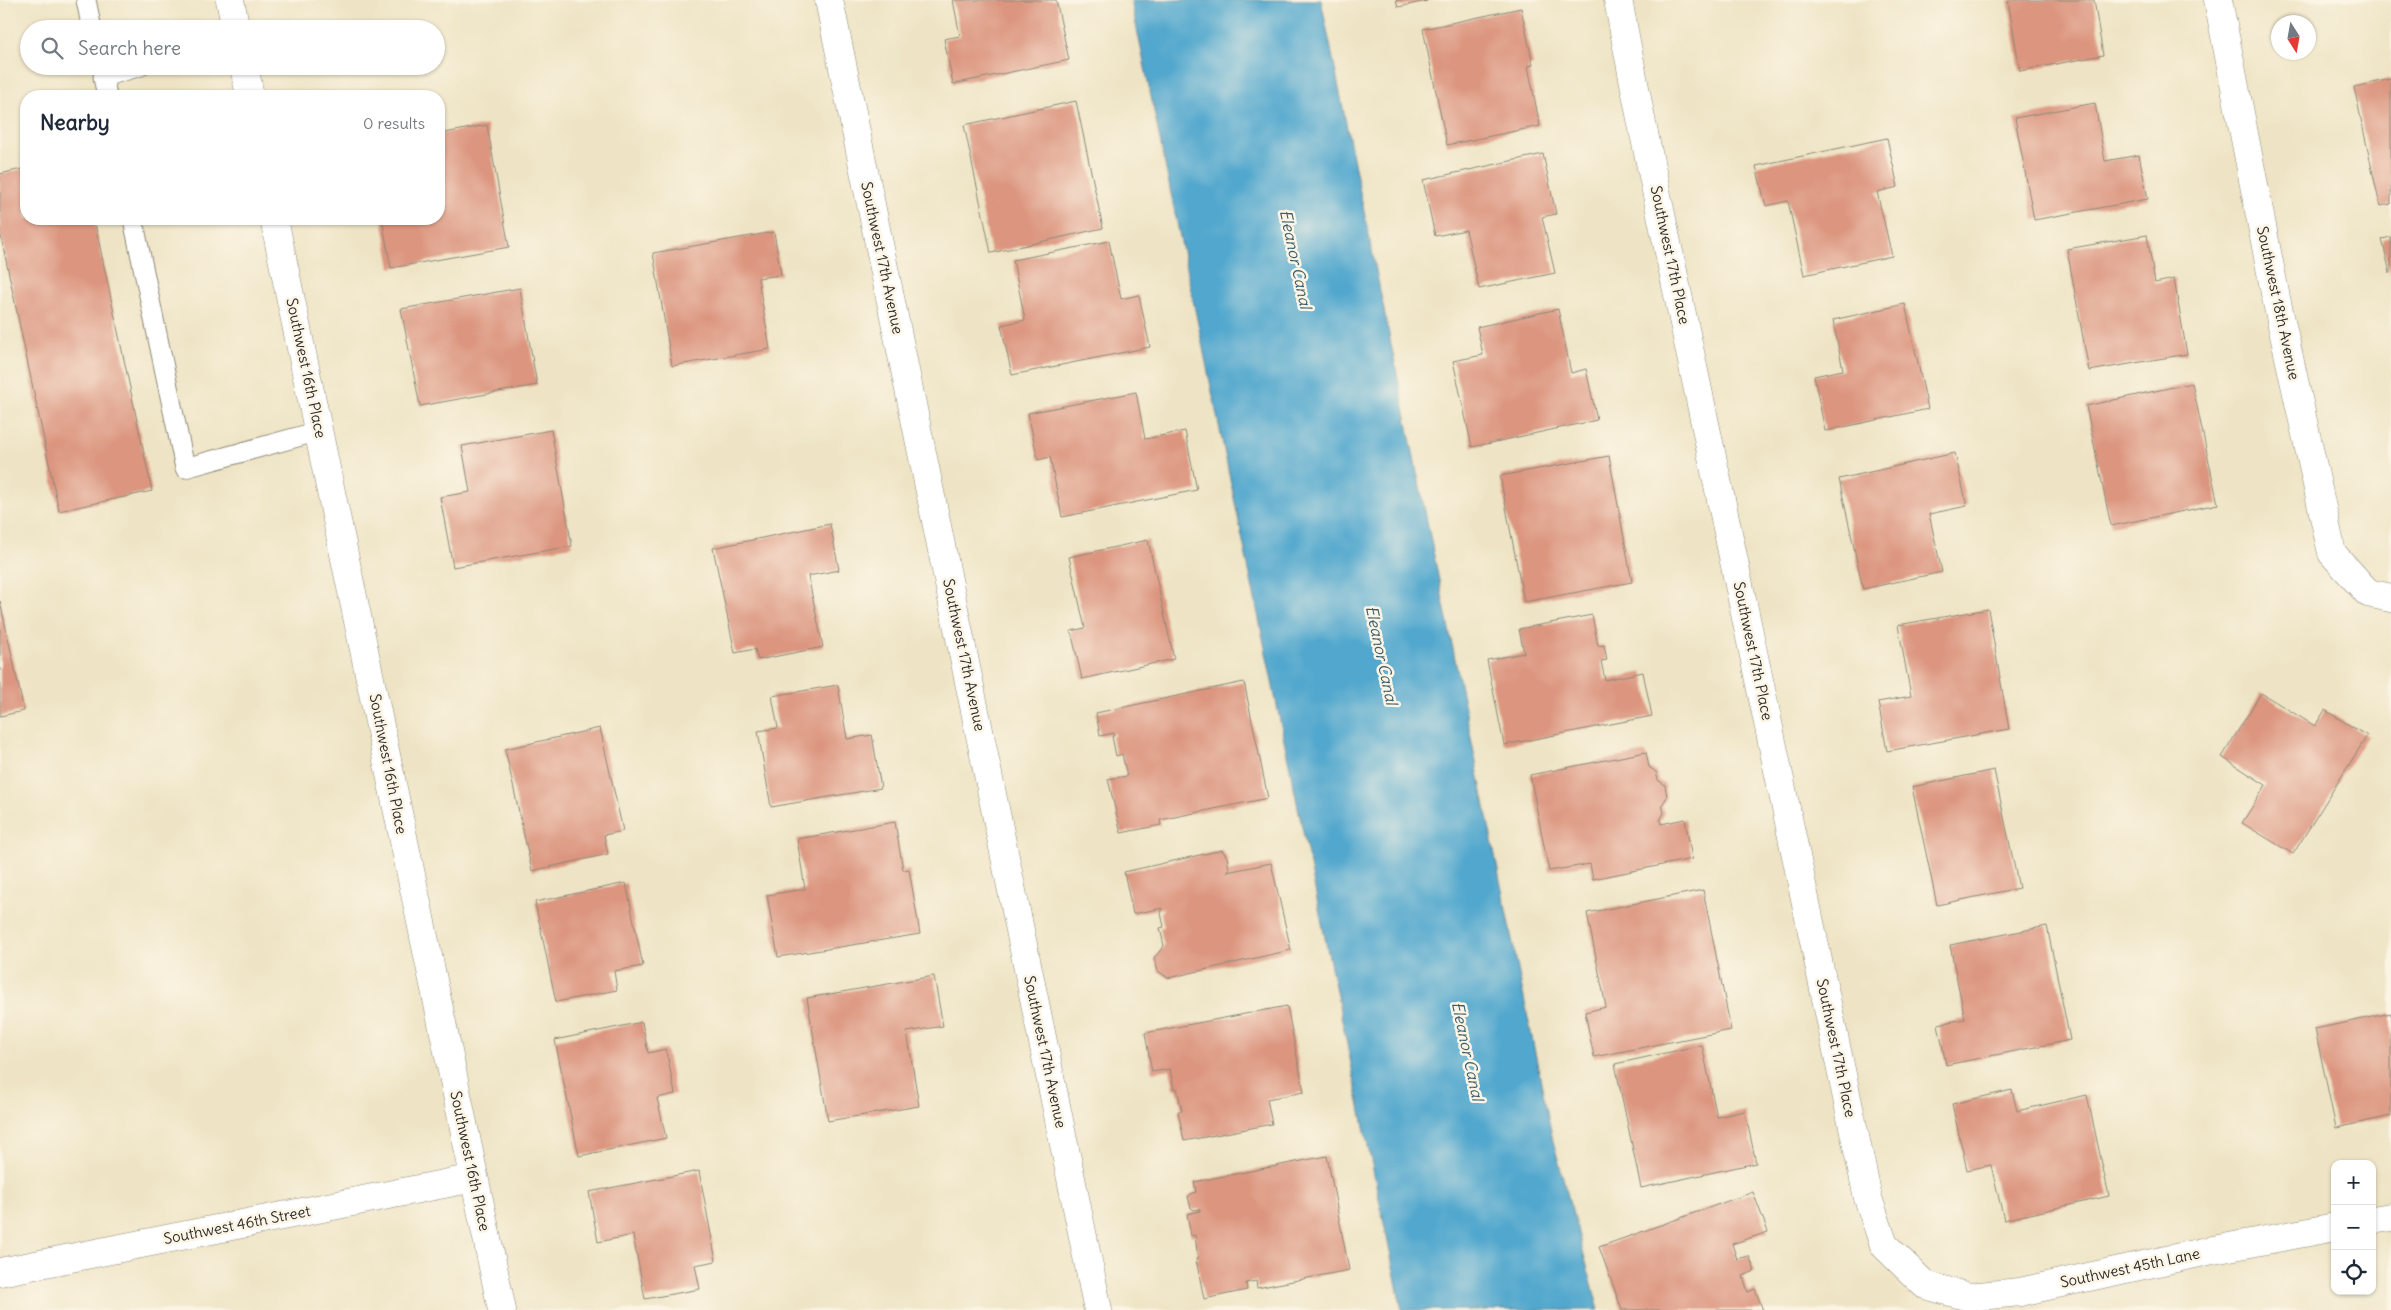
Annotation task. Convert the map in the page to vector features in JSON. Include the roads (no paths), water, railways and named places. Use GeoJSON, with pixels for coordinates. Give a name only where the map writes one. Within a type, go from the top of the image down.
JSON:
{"type":"FeatureCollection","features":[{"type":"Feature","properties":{"kind":"street"},"geometry":{"type":"LineString","coordinates":[[230,0],[234,20]]}},
{"type":"Feature","properties":{"kind":"street","name":"Southwest 17th Avenue"},"geometry":{"type":"LineString","coordinates":[[829,0],[1098,1310]]}},
{"type":"Feature","properties":{"kind":"street","name":"Southwest 17th Place"},"geometry":{"type":"LineString","coordinates":[[1618,0],[1644,134],[1868,1198],[1884,1245],[1925,1285]]}},
{"type":"Feature","properties":{"kind":"street","name":"Southwest 18th Avenue"},"geometry":{"type":"LineString","coordinates":[[2218,0],[2276,298],[2332,553],[2380,596]]}},
{"type":"Feature","properties":{"kind":"street"},"geometry":{"type":"LineString","coordinates":[[246,75],[249,90]]}},
{"type":"Feature","properties":{"kind":"street","name":"Southwest 16th Place"},"geometry":{"type":"LineString","coordinates":[[275,225],[320,431],[417,909],[502,1310]]}},
{"type":"Feature","properties":{"kind":"street","name":"Southwest 46th Street"},"geometry":{"type":"LineString","coordinates":[[0,1272],[474,1178]]}},
{"type":"Feature","properties":{"kind":"street"},"geometry":{"type":"LineString","coordinates":[[2376,1219],[2391,1217]]}},
{"type":"Feature","properties":{"kind":"street","name":"Southwest 45th Lane"},"geometry":{"type":"LineString","coordinates":[[1925,1285],[1969,1297],[2020,1292],[2208,1251],[2331,1228]]}},
{"type":"Feature","properties":{"kind":"lane"},"geometry":{"type":"LineString","coordinates":[[86,0],[90,20]]}},
{"type":"Feature","properties":{"kind":"lane"},"geometry":{"type":"LineString","coordinates":[[103,75],[106,90]]}},
{"type":"Feature","properties":{"kind":"lane"},"geometry":{"type":"LineString","coordinates":[[134,225],[185,468],[320,431]]}},
{"type":"Feature","properties":{"kind":"water","name":"Eleanor Canal"},"geometry":{"type":"Polygon","coordinates":[[[1131,0],[1321,0],[1553,1141],[1599,1310],[1402,1310],[1131,0]]]}}]}
